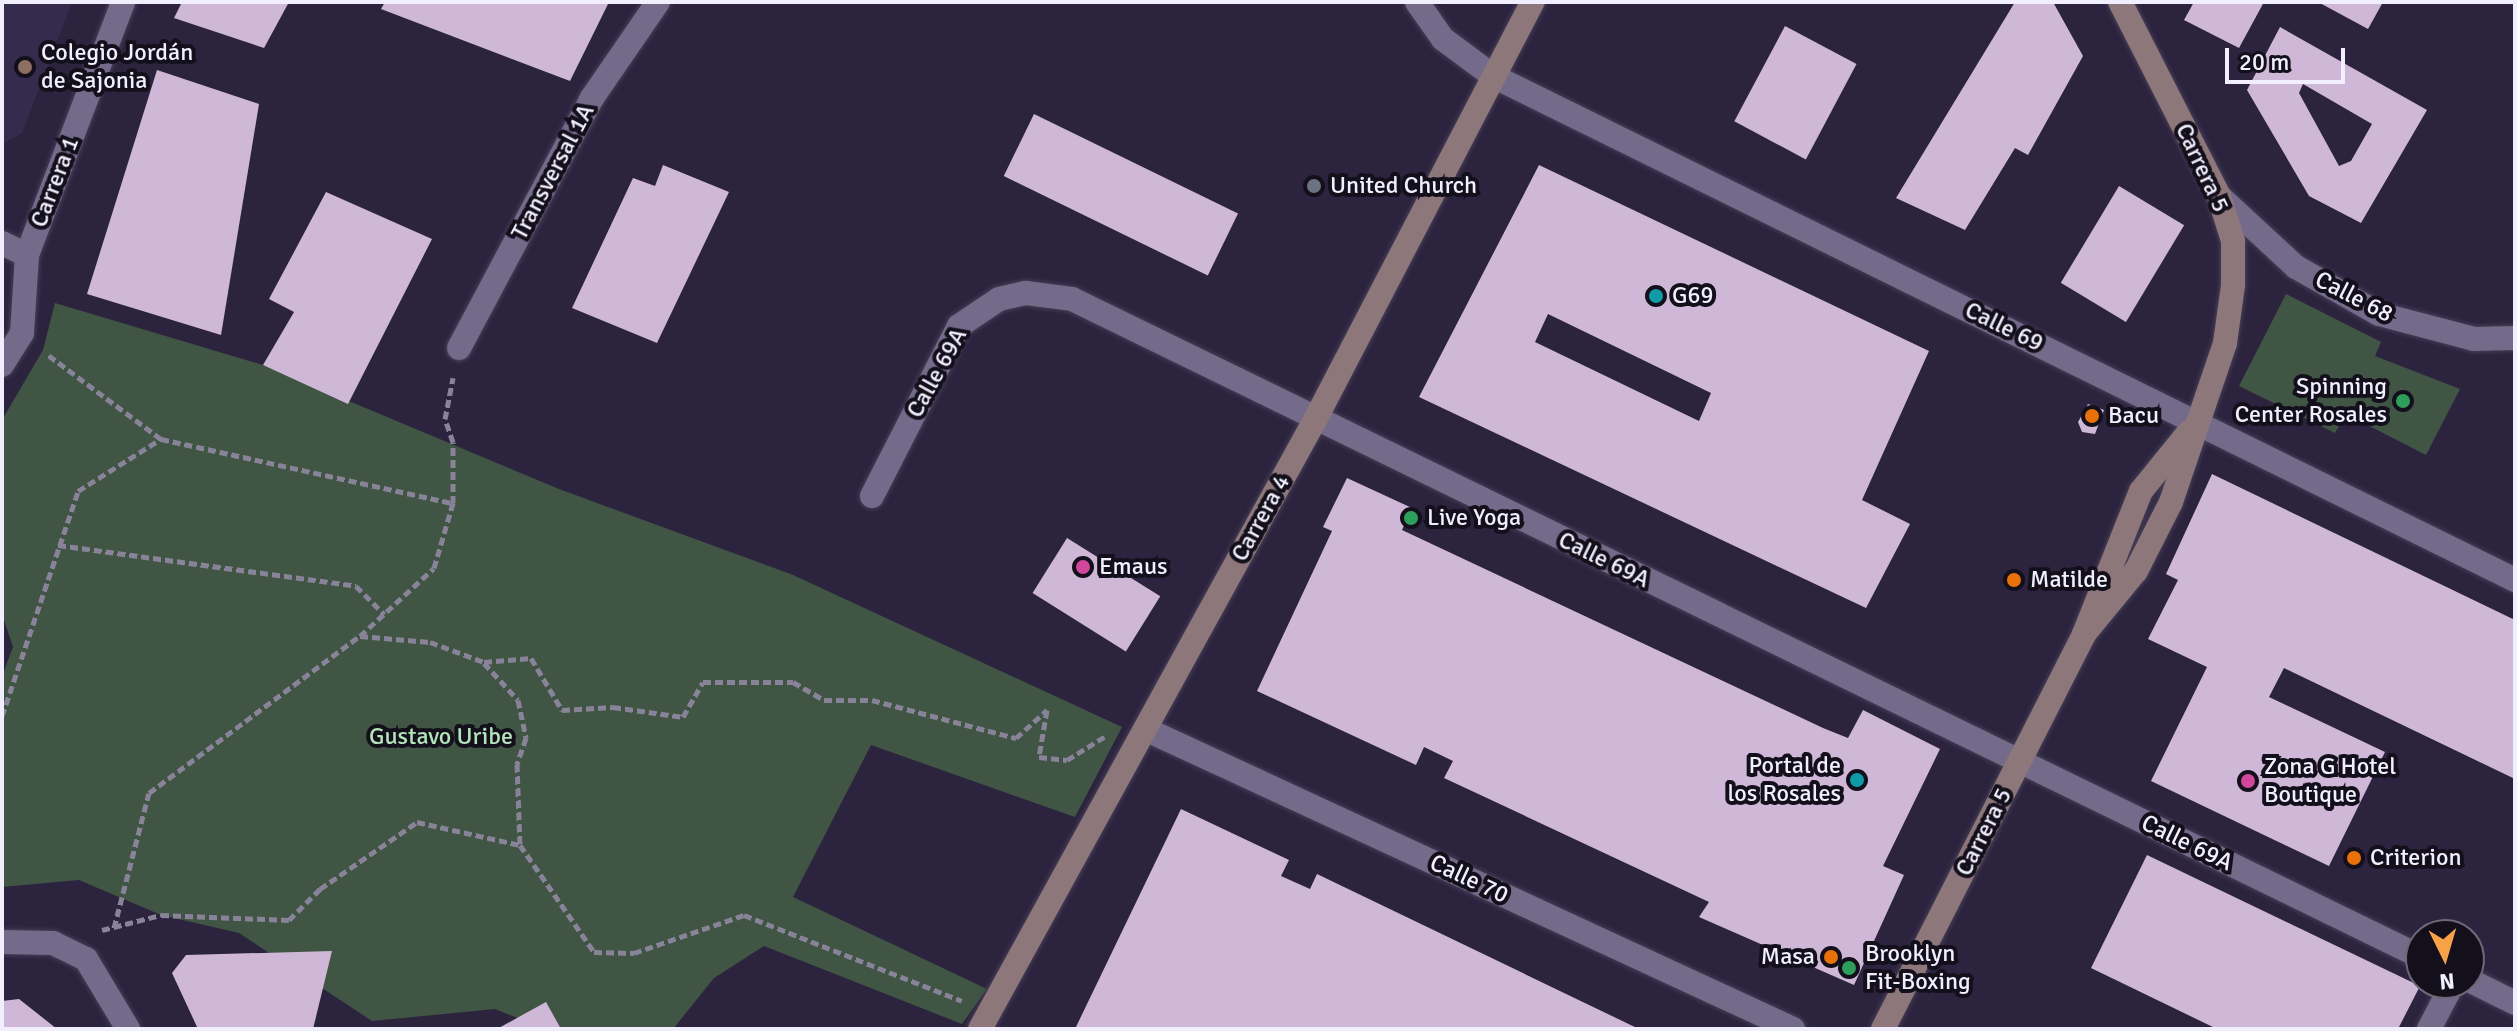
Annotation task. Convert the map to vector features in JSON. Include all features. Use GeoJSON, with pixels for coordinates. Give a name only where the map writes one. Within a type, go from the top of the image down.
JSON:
{"type":"FeatureCollection","features":[{"type":"Feature","properties":{"kind":"street","name":"Carrera 1"},"geometry":{"type":"LineString","coordinates":[[2,365],[22,333],[27,255],[123,2]]}},
{"type":"Feature","properties":{"kind":"street","name":"Transversal 1A"},"geometry":{"type":"LineString","coordinates":[[459,348],[592,98],[658,2]]}},
{"type":"Feature","properties":{"kind":"street","name":"Calle 69"},"geometry":{"type":"LineString","coordinates":[[1417,2],[1443,39],[1493,76],[2515,580]]}},
{"type":"Feature","properties":{"kind":"street","name":"Carrera 4"},"geometry":{"type":"LineString","coordinates":[[977,1018],[1145,729],[1315,420],[1533,2]]}},
{"type":"Feature","properties":{"kind":"street","name":"Carrera 5"},"geometry":{"type":"LineString","coordinates":[[1883,1029],[2084,634],[2141,491],[2197,421],[2225,343],[2233,285],[2233,241],[2219,196],[2123,9]]}},
{"type":"Feature","properties":{"kind":"street","name":"Calle 68"},"geometry":{"type":"LineString","coordinates":[[2219,196],[2296,267],[2352,301],[2426,330],[2515,338]]}},
{"type":"Feature","properties":{"kind":"street"},"geometry":{"type":"LineString","coordinates":[[2,243],[27,255]]}},
{"type":"Feature","properties":{"kind":"street","name":"Calle 69A"},"geometry":{"type":"LineString","coordinates":[[872,496],[959,326],[999,299],[1026,293],[1072,299],[2405,949]]}},
{"type":"Feature","properties":{"kind":"street","name":"Calle 70"},"geometry":{"type":"LineString","coordinates":[[1145,729],[1793,1029]]}},
{"type":"Feature","properties":{"kind":"street"},"geometry":{"type":"LineString","coordinates":[[2,942],[53,943],[86,959],[128,1029]]}},
{"type":"Feature","properties":{"kind":"street"},"geometry":{"type":"LineString","coordinates":[[2485,988],[2515,1003]]}},
{"type":"Feature","properties":{"kind":"street"},"geometry":{"type":"LineString","coordinates":[[2429,1029],[2445,999]]}},
{"type":"Feature","properties":{"kind":"path"},"geometry":{"type":"LineString","coordinates":[[22,333],[161,439],[453,503]]}},
{"type":"Feature","properties":{"kind":"path"},"geometry":{"type":"LineString","coordinates":[[459,348],[445,419],[453,442],[453,503],[434,568],[360,636],[149,793],[114,929],[197,913],[289,920],[320,889],[417,822],[520,845]]}},
{"type":"Feature","properties":{"kind":"path"},"geometry":{"type":"LineString","coordinates":[[2,716],[78,491],[161,439]]}},
{"type":"Feature","properties":{"kind":"path"},"geometry":{"type":"LineString","coordinates":[[58,545],[356,586],[384,614]]}},
{"type":"Feature","properties":{"kind":"path"},"geometry":{"type":"LineString","coordinates":[[360,636],[430,642],[484,662],[531,658],[562,710],[613,707],[683,717],[703,682],[793,682],[824,700],[872,700],[1016,738],[1047,710],[1039,757],[1067,760],[1098,735],[1119,742]]}},
{"type":"Feature","properties":{"kind":"path"},"geometry":{"type":"LineString","coordinates":[[484,662],[518,700],[526,738],[517,764],[520,845],[594,952],[634,953],[744,915],[977,1018]]}},
{"type":"Feature","properties":{"kind":"shaded area","name":"Colegio Jordán de Sajonia"},"geometry":{"type":"Polygon","coordinates":[[[2,2],[72,2],[22,133],[2,144],[2,2]]]}},
{"type":"Feature","properties":{"kind":"green space"},"geometry":{"type":"Polygon","coordinates":[[[2286,294],[2381,342],[2375,356],[2460,389],[2426,455],[2346,414],[2335,433],[2239,386],[2286,294]]]}},
{"type":"Feature","properties":{"kind":"green space","name":"Gustavo Uribe"},"geometry":{"type":"Polygon","coordinates":[[[55,303],[263,365],[559,489],[793,575],[1122,727],[1075,817],[871,745],[793,897],[987,989],[962,1024],[764,946],[714,978],[673,1029],[545,1029],[495,1009],[372,1021],[239,933],[161,915],[79,880],[2,887],[2,676],[13,647],[2,614],[2,420],[43,350],[55,303]]]}},
{"type":"Feature","properties":{"kind":"building"},"geometry":{"type":"Polygon","coordinates":[[[182,2],[289,2],[264,48],[174,18],[182,2]]]}},
{"type":"Feature","properties":{"kind":"building"},"geometry":{"type":"Polygon","coordinates":[[[385,2],[609,2],[570,81],[381,9],[385,2]]]}},
{"type":"Feature","properties":{"kind":"building"},"geometry":{"type":"Polygon","coordinates":[[[2015,2],[2053,2],[2083,56],[2028,155],[2015,148],[1965,230],[1896,198],[2015,2]]]}},
{"type":"Feature","properties":{"kind":"building"},"geometry":{"type":"Polygon","coordinates":[[[2194,2],[2264,2],[2239,48],[2184,20],[2194,2]]]}},
{"type":"Feature","properties":{"kind":"building"},"geometry":{"type":"Polygon","coordinates":[[[2318,2],[2383,2],[2368,29],[2318,2]]]}},
{"type":"Feature","properties":{"kind":"building"},"geometry":{"type":"Polygon","coordinates":[[[1785,26],[1857,64],[1806,159],[1734,121],[1785,26]]]}},
{"type":"Feature","properties":{"kind":"building"},"geometry":{"type":"Polygon","coordinates":[[[2280,27],[2427,110],[2361,223],[2309,196],[2247,90],[2280,27]],[[2303,84],[2299,93],[2339,166],[2351,161],[2372,124],[2303,84]]]}},
{"type":"Feature","properties":{"kind":"building"},"geometry":{"type":"Polygon","coordinates":[[[157,70],[259,104],[221,335],[87,294],[157,70]]]}},
{"type":"Feature","properties":{"kind":"building"},"geometry":{"type":"Polygon","coordinates":[[[1034,114],[1238,214],[1208,276],[1004,176],[1034,114]]]}},
{"type":"Feature","properties":{"kind":"building"},"geometry":{"type":"Polygon","coordinates":[[[663,165],[729,192],[657,343],[572,308],[633,178],[655,186],[663,165]]]}},
{"type":"Feature","properties":{"kind":"building"},"geometry":{"type":"Polygon","coordinates":[[[1539,165],[1929,351],[1862,500],[1910,524],[1866,608],[1419,397],[1539,165]],[[1548,314],[1535,342],[1699,421],[1711,393],[1548,314]]]}},
{"type":"Feature","properties":{"kind":"building"},"geometry":{"type":"Polygon","coordinates":[[[2119,186],[2184,225],[2126,322],[2061,283],[2119,186]]]}},
{"type":"Feature","properties":{"kind":"building"},"geometry":{"type":"Polygon","coordinates":[[[326,192],[432,239],[348,404],[263,365],[294,312],[269,299],[326,192]]]}},
{"type":"Feature","properties":{"kind":"building","name":"Bacu"},"geometry":{"type":"Polygon","coordinates":[[[2088,404],[2104,410],[2095,434],[2082,432],[2078,422],[2088,404]]]}},
{"type":"Feature","properties":{"kind":"building"},"geometry":{"type":"Polygon","coordinates":[[[2212,474],[2515,620],[2515,779],[2284,668],[2269,697],[2385,752],[2329,866],[2151,781],[2207,667],[2148,639],[2178,580],[2166,574],[2212,474]]]}},
{"type":"Feature","properties":{"kind":"building"},"geometry":{"type":"Polygon","coordinates":[[[1347,478],[1412,508],[1402,530],[1823,728],[1848,738],[1863,710],[1940,749],[1883,866],[1904,875],[1854,985],[1699,917],[1709,902],[1444,778],[1453,761],[1424,747],[1416,765],[1257,691],[1332,531],[1323,527],[1347,478]]]}},
{"type":"Feature","properties":{"kind":"building","name":"Emaus"},"geometry":{"type":"Polygon","coordinates":[[[1067,538],[1160,596],[1126,651],[1033,593],[1067,538]]]}},
{"type":"Feature","properties":{"kind":"building"},"geometry":{"type":"Polygon","coordinates":[[[1181,809],[1289,860],[1281,876],[1310,889],[1317,874],[1639,1029],[1075,1029],[1181,809]]]}},
{"type":"Feature","properties":{"kind":"building"},"geometry":{"type":"Polygon","coordinates":[[[2147,855],[2405,979],[2405,999],[2413,999],[2398,1029],[2217,1029],[2091,968],[2147,855]]]}},
{"type":"Feature","properties":{"kind":"building"},"geometry":{"type":"Polygon","coordinates":[[[332,951],[313,1029],[198,1029],[172,973],[186,955],[332,951]]]}},
{"type":"Feature","properties":{"kind":"building"},"geometry":{"type":"Polygon","coordinates":[[[19,999],[57,1029],[2,1029],[2,1001],[19,999]]]}},
{"type":"Feature","properties":{"kind":"building"},"geometry":{"type":"Polygon","coordinates":[[[546,1002],[561,1029],[497,1029],[546,1002]]]}},
{"type":"Feature","properties":{"kind":"place","name":"Colegio Jordán de Sajonia"},"geometry":{"type":"Point","coordinates":[25,67]}},
{"type":"Feature","properties":{"kind":"place","name":"United Church"},"geometry":{"type":"Point","coordinates":[1314,186]}},
{"type":"Feature","properties":{"kind":"place","name":"G69"},"geometry":{"type":"Point","coordinates":[1656,296]}},
{"type":"Feature","properties":{"kind":"place","name":"Spinning Center Rosales"},"geometry":{"type":"Point","coordinates":[2403,401]}},
{"type":"Feature","properties":{"kind":"place","name":"Bacu"},"geometry":{"type":"Point","coordinates":[2092,416]}},
{"type":"Feature","properties":{"kind":"place","name":"Live Yoga"},"geometry":{"type":"Point","coordinates":[1411,518]}},
{"type":"Feature","properties":{"kind":"place","name":"Emaus"},"geometry":{"type":"Point","coordinates":[1083,567]}},
{"type":"Feature","properties":{"kind":"place","name":"Matilde"},"geometry":{"type":"Point","coordinates":[2014,580]}},
{"type":"Feature","properties":{"kind":"place","name":"Portal de los Rosales"},"geometry":{"type":"Point","coordinates":[1857,780]}},
{"type":"Feature","properties":{"kind":"place","name":"Zona G Hotel Boutique"},"geometry":{"type":"Point","coordinates":[2248,781]}},
{"type":"Feature","properties":{"kind":"place","name":"Criterion"},"geometry":{"type":"Point","coordinates":[2354,858]}},
{"type":"Feature","properties":{"kind":"place","name":"Masa"},"geometry":{"type":"Point","coordinates":[1831,957]}},
{"type":"Feature","properties":{"kind":"place","name":"Brooklyn Fit-Boxing"},"geometry":{"type":"Point","coordinates":[1849,968]}}]}
